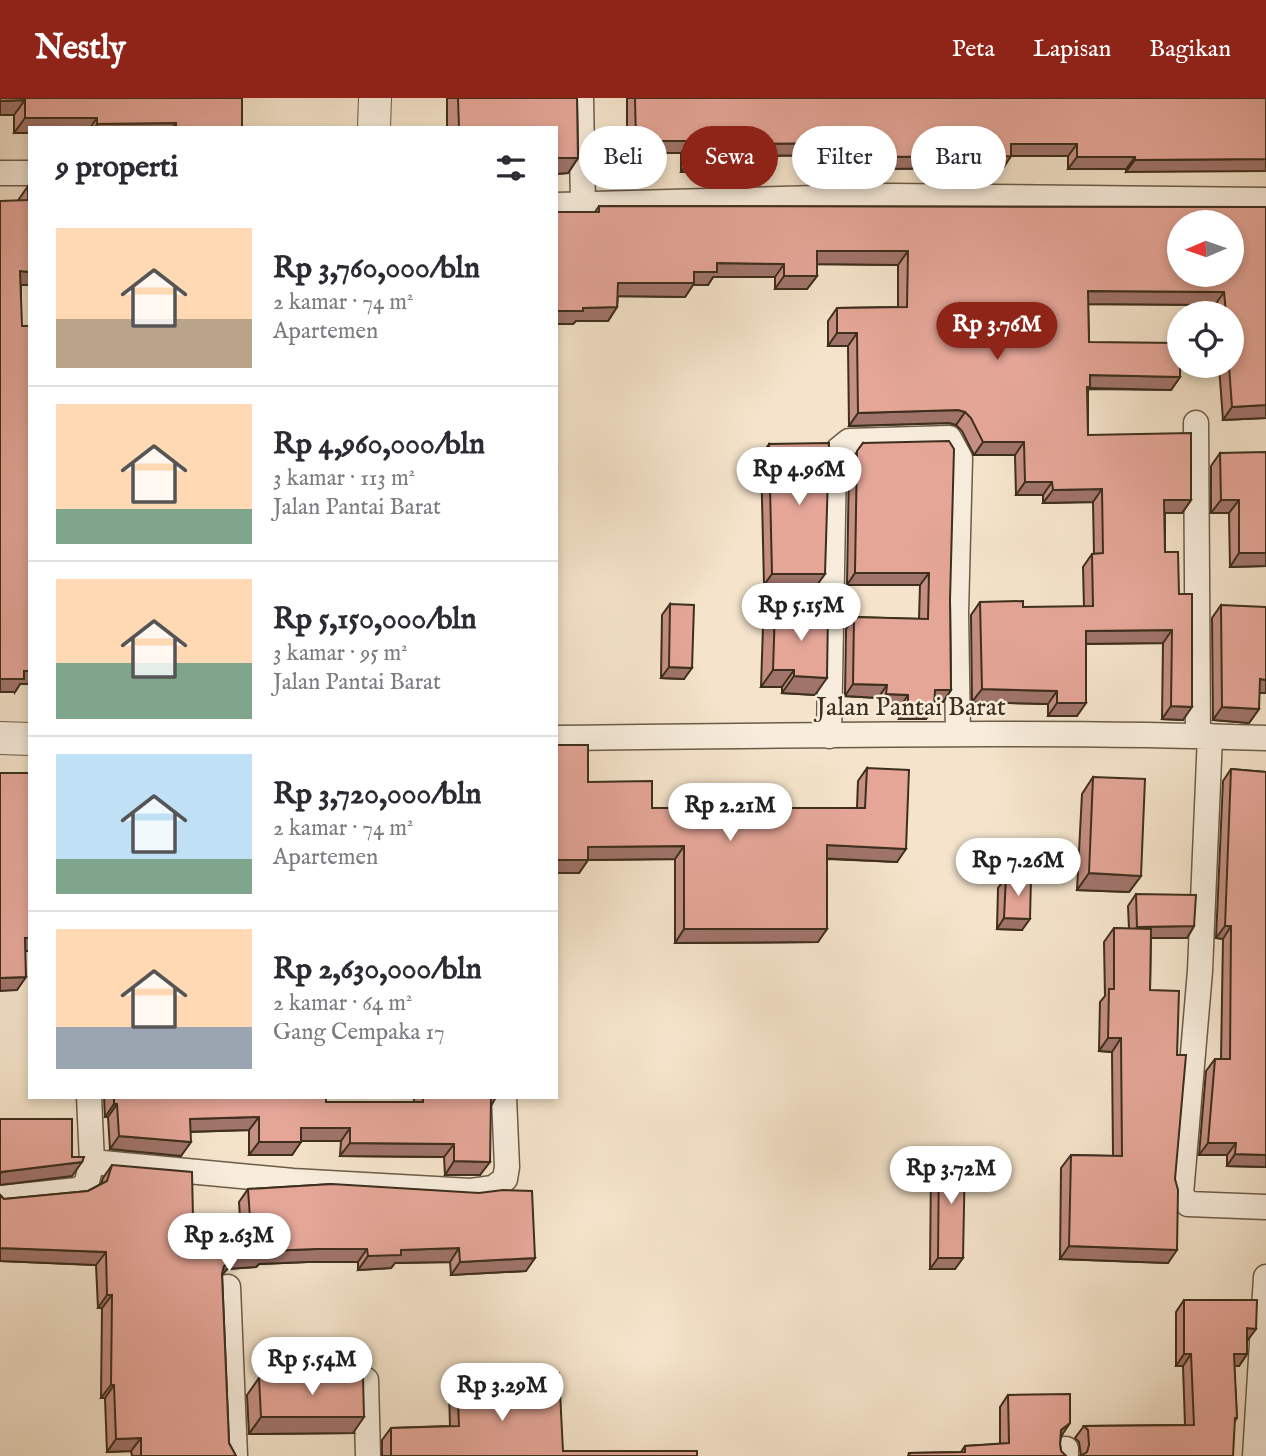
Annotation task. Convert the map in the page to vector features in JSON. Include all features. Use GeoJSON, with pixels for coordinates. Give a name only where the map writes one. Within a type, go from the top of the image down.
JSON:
{"type":"FeatureCollection","features":[{"type":"Feature","properties":{"kind":"street"},"geometry":{"type":"LineString","coordinates":[[374,126],[375,98]]}},
{"type":"Feature","properties":{"kind":"street"},"geometry":{"type":"LineString","coordinates":[[581,98],[583,204]]}},
{"type":"Feature","properties":{"kind":"street"},"geometry":{"type":"LineString","coordinates":[[0,173],[28,173]]}},
{"type":"Feature","properties":{"kind":"street"},"geometry":{"type":"LineString","coordinates":[[558,205],[890,196],[1266,200]]}},
{"type":"Feature","properties":{"kind":"street"},"geometry":{"type":"LineString","coordinates":[[1196,423],[1204,736],[1200,971],[1181,1194],[1188,1203],[1266,1207]]}},
{"type":"Feature","properties":{"kind":"street"},"geometry":{"type":"LineString","coordinates":[[829,736],[834,461],[838,450],[849,441],[949,438],[960,458],[956,613],[958,734]]}},
{"type":"Feature","properties":{"kind":"street","name":"Jalan Pantai Barat"},"geometry":{"type":"LineString","coordinates":[[558,738],[958,734],[1266,738]]}},
{"type":"Feature","properties":{"kind":"street"},"geometry":{"type":"LineString","coordinates":[[0,738],[28,740]]}},
{"type":"Feature","properties":{"kind":"street"},"geometry":{"type":"LineString","coordinates":[[0,1198],[83,1188],[92,1162],[89,1099]]}},
{"type":"Feature","properties":{"kind":"street"},"geometry":{"type":"LineString","coordinates":[[92,1162],[293,1181],[471,1191],[493,1188],[505,1179],[508,1167],[504,1099]]}},
{"type":"Feature","properties":{"kind":"street"},"geometry":{"type":"LineString","coordinates":[[1255,1456],[1266,1277]]}},
{"type":"Feature","properties":{"kind":"street"},"geometry":{"type":"LineString","coordinates":[[228,1287],[235,1456]]}},
{"type":"Feature","properties":{"kind":"street"},"geometry":{"type":"LineString","coordinates":[[366,1380],[368,1456]]}},
{"type":"Feature","properties":{"kind":"building"},"geometry":{"type":"Polygon","coordinates":[[[0,98],[242,98],[242,126],[97,124],[97,118],[25,118],[25,100],[0,101],[0,98]]]}},
{"type":"Feature","properties":{"kind":"building"},"geometry":{"type":"Polygon","coordinates":[[[458,98],[577,98],[578,158],[558,158],[558,126],[459,126],[458,98]]]}},
{"type":"Feature","properties":{"kind":"building"},"geometry":{"type":"Polygon","coordinates":[[[635,98],[1266,98],[1266,159],[1135,160],[1135,157],[1077,157],[1077,144],[1011,144],[1011,156],[1006,156],[1006,126],[911,126],[911,157],[897,157],[897,126],[792,126],[792,144],[778,144],[778,126],[681,126],[681,141],[667,141],[667,126],[636,126],[635,98]]]}},
{"type":"Feature","properties":{"kind":"building"},"geometry":{"type":"Polygon","coordinates":[[[28,200],[28,272],[20,271],[22,326],[28,326],[28,671],[24,671],[24,679],[0,679],[0,201],[28,200]]]}},
{"type":"Feature","properties":{"kind":"building"},"geometry":{"type":"Polygon","coordinates":[[[599,206],[1266,207],[1266,405],[1232,407],[1230,378],[1244,378],[1244,301],[1225,301],[1224,292],[1088,291],[1089,342],[1167,343],[1167,377],[1090,375],[1090,387],[1087,387],[1088,435],[1191,433],[1191,500],[1164,500],[1165,552],[1178,552],[1179,594],[1192,594],[1192,707],[1171,706],[1172,630],[1086,631],[1086,703],[1057,703],[1057,691],[982,689],[980,602],[1023,601],[1023,607],[1093,606],[1092,554],[1103,553],[1102,489],[1053,490],[1052,482],[1025,482],[1024,442],[983,442],[965,412],[858,413],[857,333],[837,333],[837,308],[907,307],[908,251],[817,251],[817,276],[784,276],[784,264],[717,263],[717,272],[694,272],[694,283],[618,283],[617,307],[558,311],[558,212],[599,212],[599,206]]]}},
{"type":"Feature","properties":{"kind":"building"},"geometry":{"type":"Polygon","coordinates":[[[949,441],[954,449],[950,600],[951,690],[935,690],[934,707],[908,707],[908,695],[886,694],[887,685],[853,684],[854,617],[928,619],[929,573],[855,573],[857,451],[863,443],[949,441]]]}},
{"type":"Feature","properties":{"kind":"building"},"geometry":{"type":"Polygon","coordinates":[[[829,443],[825,574],[772,574],[769,444],[829,443]]]}},
{"type":"Feature","properties":{"kind":"building"},"geometry":{"type":"Polygon","coordinates":[[[1266,452],[1266,553],[1239,553],[1239,500],[1221,500],[1220,453],[1266,452]]]}},
{"type":"Feature","properties":{"kind":"building"},"geometry":{"type":"Polygon","coordinates":[[[670,604],[694,605],[692,668],[669,667],[670,604]]]}},
{"type":"Feature","properties":{"kind":"building"},"geometry":{"type":"Polygon","coordinates":[[[1221,605],[1266,607],[1266,680],[1260,679],[1259,709],[1222,707],[1221,605]]]}},
{"type":"Feature","properties":{"kind":"building"},"geometry":{"type":"Polygon","coordinates":[[[775,610],[828,611],[827,678],[794,676],[794,670],[773,670],[775,610]]]}},
{"type":"Feature","properties":{"kind":"building"},"geometry":{"type":"Polygon","coordinates":[[[558,745],[588,745],[588,782],[652,781],[652,808],[865,808],[867,768],[909,770],[906,849],[827,845],[827,929],[684,929],[684,846],[588,847],[588,860],[558,860],[558,745]]]}},
{"type":"Feature","properties":{"kind":"building"},"geometry":{"type":"Polygon","coordinates":[[[1231,769],[1266,772],[1266,1155],[1235,1154],[1236,1143],[1208,1143],[1215,1059],[1230,1059],[1231,926],[1225,926],[1231,769]]]}},
{"type":"Feature","properties":{"kind":"building"},"geometry":{"type":"Polygon","coordinates":[[[0,773],[28,773],[26,977],[0,978],[0,773]]]}},
{"type":"Feature","properties":{"kind":"building"},"geometry":{"type":"Polygon","coordinates":[[[1093,777],[1145,779],[1141,876],[1089,873],[1093,777]]]}},
{"type":"Feature","properties":{"kind":"building"},"geometry":{"type":"Polygon","coordinates":[[[1006,877],[1031,878],[1030,919],[1004,918],[1006,877]]]}},
{"type":"Feature","properties":{"kind":"building"},"geometry":{"type":"Polygon","coordinates":[[[1136,894],[1196,895],[1194,926],[1137,927],[1136,894]]]}},
{"type":"Feature","properties":{"kind":"building"},"geometry":{"type":"Polygon","coordinates":[[[1114,928],[1151,929],[1150,990],[1179,991],[1177,1055],[1186,1055],[1175,1179],[1178,1190],[1177,1250],[1069,1246],[1071,1155],[1122,1156],[1121,1038],[1108,1038],[1109,989],[1114,989],[1114,928]]]}},
{"type":"Feature","properties":{"kind":"building"},"geometry":{"type":"Polygon","coordinates":[[[114,1099],[423,1102],[423,1099],[491,1099],[490,1162],[454,1161],[454,1144],[350,1143],[350,1128],[301,1128],[301,1142],[259,1142],[259,1117],[190,1119],[191,1142],[119,1136],[117,1104],[114,1104],[114,1099]]]}},
{"type":"Feature","properties":{"kind":"building"},"geometry":{"type":"Polygon","coordinates":[[[0,1119],[72,1119],[72,1157],[84,1157],[82,1162],[0,1174],[0,1119]]]}},
{"type":"Feature","properties":{"kind":"building"},"geometry":{"type":"Polygon","coordinates":[[[939,1155],[965,1155],[963,1258],[938,1258],[939,1155]]]}},
{"type":"Feature","properties":{"kind":"building"},"geometry":{"type":"Polygon","coordinates":[[[112,1165],[192,1172],[193,1218],[250,1218],[248,1189],[332,1184],[479,1193],[532,1191],[535,1258],[460,1262],[459,1248],[401,1250],[401,1255],[368,1256],[367,1249],[317,1249],[265,1251],[266,1254],[234,1256],[234,1260],[224,1266],[222,1274],[229,1443],[236,1456],[141,1456],[141,1438],[116,1439],[114,1385],[111,1385],[112,1295],[107,1295],[106,1252],[0,1248],[0,1195],[4,1199],[88,1191],[107,1181],[112,1165]]]}},
{"type":"Feature","properties":{"kind":"building"},"geometry":{"type":"Polygon","coordinates":[[[1184,1300],[1257,1300],[1256,1329],[1247,1328],[1247,1354],[1234,1354],[1237,1418],[1233,1456],[1080,1456],[1087,1452],[1089,1445],[1088,1430],[1084,1426],[1194,1425],[1191,1354],[1184,1354],[1184,1300]]]}},
{"type":"Feature","properties":{"kind":"building"},"geometry":{"type":"Polygon","coordinates":[[[559,1373],[563,1451],[697,1451],[697,1456],[391,1456],[391,1428],[459,1426],[457,1377],[559,1373]]]}},
{"type":"Feature","properties":{"kind":"building"},"geometry":{"type":"Polygon","coordinates":[[[363,1377],[364,1417],[261,1417],[259,1378],[363,1377]]]}},
{"type":"Feature","properties":{"kind":"building"},"geometry":{"type":"Polygon","coordinates":[[[1070,1394],[1070,1423],[1061,1430],[1060,1444],[1061,1451],[1066,1456],[910,1456],[909,1453],[965,1452],[965,1446],[1009,1443],[1008,1395],[1070,1394]]]}}]}
